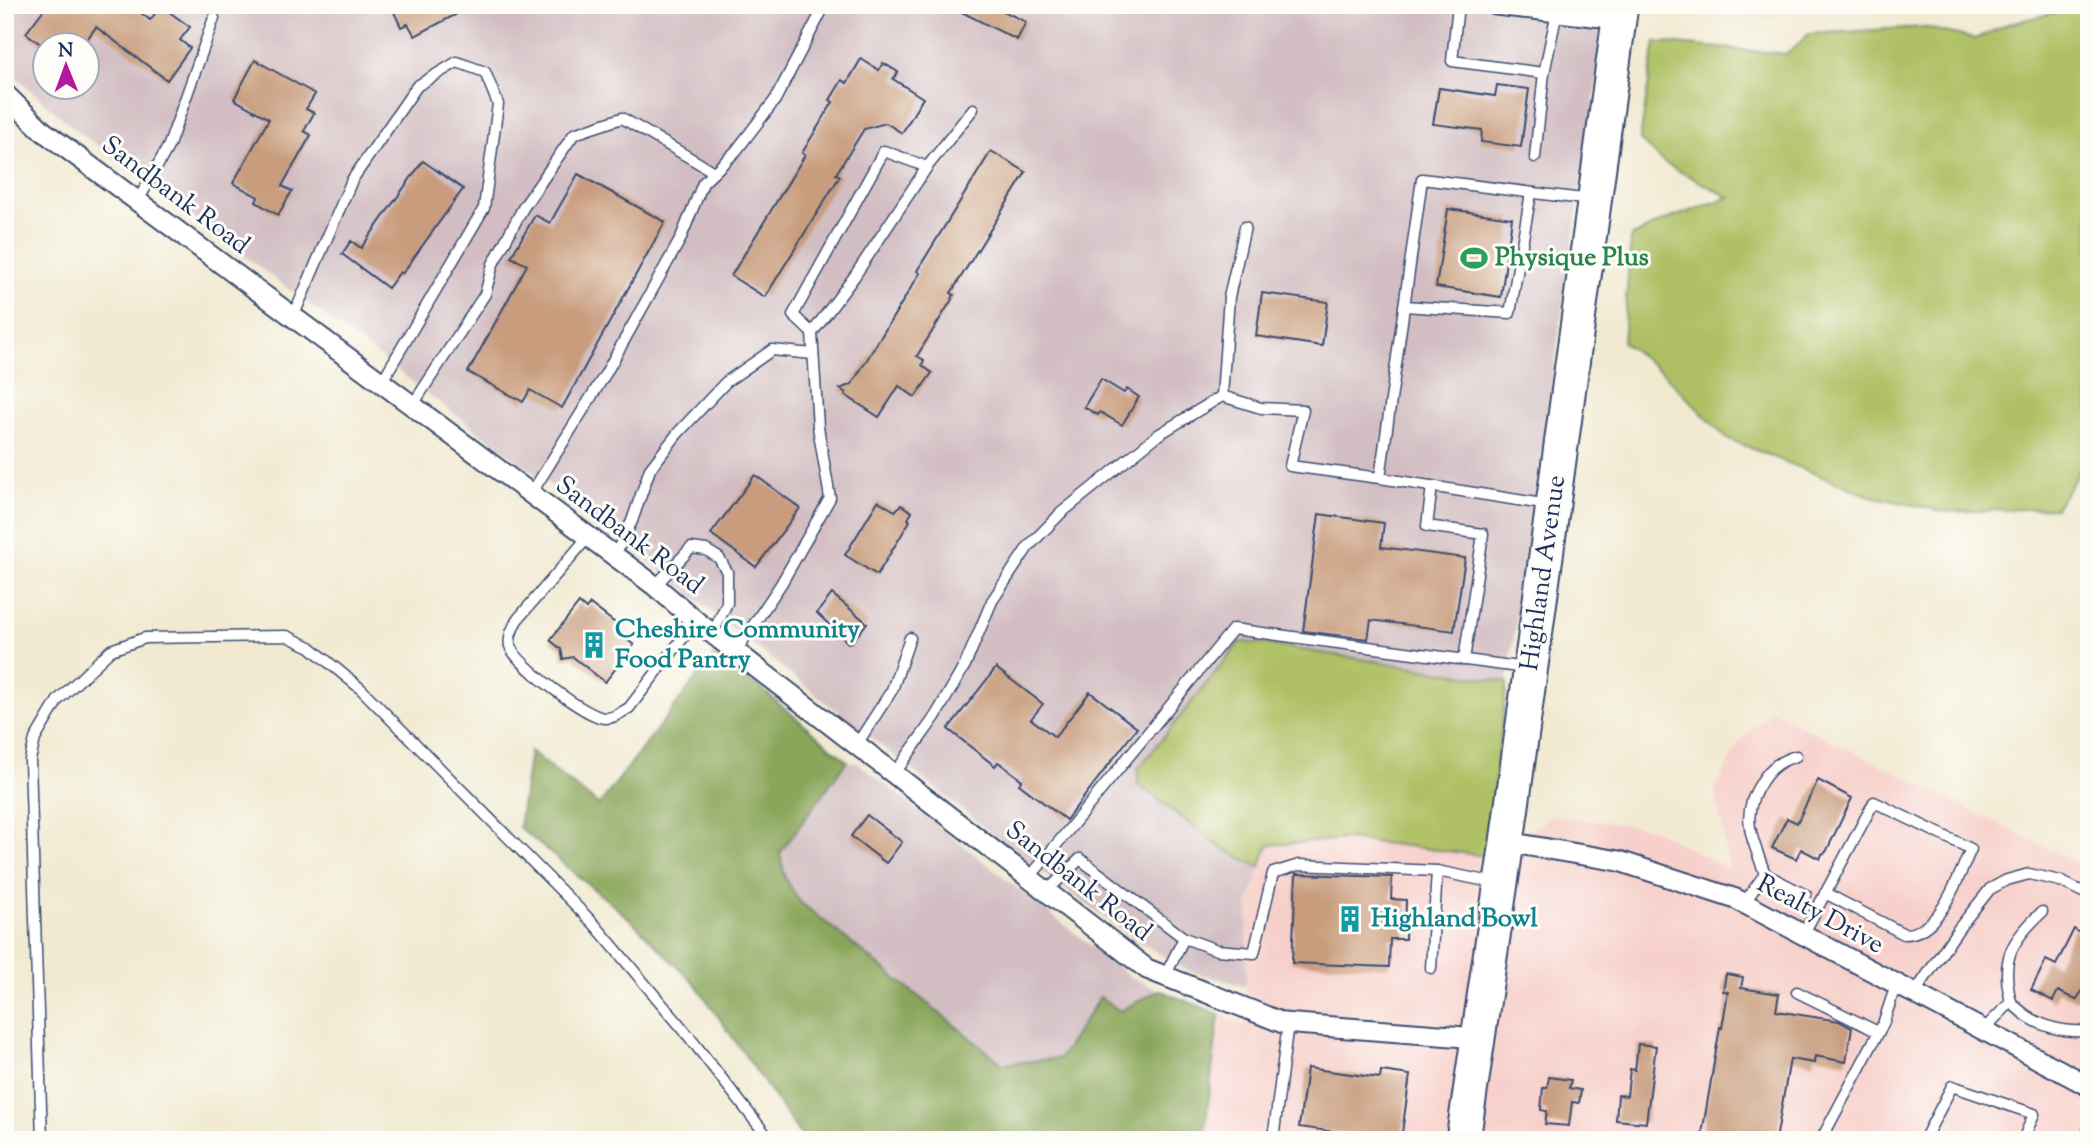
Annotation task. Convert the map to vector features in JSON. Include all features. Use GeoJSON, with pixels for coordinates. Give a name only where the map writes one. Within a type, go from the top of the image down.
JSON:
{"type":"FeatureCollection","features":[{"type":"Feature","properties":{"kind":"highway","name":"Highland Avenue"},"geometry":{"type":"LineString","coordinates":[[1463,1140],[1507,842],[1620,12]]}},
{"type":"Feature","properties":{"kind":"street"},"geometry":{"type":"LineString","coordinates":[[1496,5],[1557,12],[1620,12]]}},
{"type":"Feature","properties":{"kind":"street","name":"Sandbank Road"},"geometry":{"type":"LineString","coordinates":[[5,94],[43,131],[655,586],[696,621],[1147,969],[1288,1023],[1478,1038]]}},
{"type":"Feature","properties":{"kind":"street","name":"Realty Drive"},"geometry":{"type":"LineString","coordinates":[[1507,842],[1619,861],[1744,903],[2089,1086]]}},
{"type":"Feature","properties":{"kind":"lane"},"geometry":{"type":"LineString","coordinates":[[531,494],[606,373],[680,240],[703,183],[736,151],[775,100],[825,5]]}},
{"type":"Feature","properties":{"kind":"lane"},"geometry":{"type":"LineString","coordinates":[[1458,5],[1451,61],[1544,74]]}},
{"type":"Feature","properties":{"kind":"lane"},"geometry":{"type":"LineString","coordinates":[[1535,157],[1544,74],[1557,12]]}},
{"type":"Feature","properties":{"kind":"lane"},"geometry":{"type":"LineString","coordinates":[[138,201],[169,145],[214,18]]}},
{"type":"Feature","properties":{"kind":"lane"},"geometry":{"type":"LineString","coordinates":[[292,317],[352,180],[416,86],[457,62],[485,72],[498,104],[485,208],[381,383]]}},
{"type":"Feature","properties":{"kind":"lane"},"geometry":{"type":"LineString","coordinates":[[811,333],[854,277],[927,167],[973,109]]}},
{"type":"Feature","properties":{"kind":"lane"},"geometry":{"type":"LineString","coordinates":[[412,406],[485,294],[493,264],[523,208],[574,134],[622,118],[714,172]]}},
{"type":"Feature","properties":{"kind":"lane"},"geometry":{"type":"LineString","coordinates":[[736,651],[781,584],[830,498],[818,427],[811,333],[793,315],[884,151],[927,167]]}},
{"type":"Feature","properties":{"kind":"lane"},"geometry":{"type":"LineString","coordinates":[[1380,478],[1422,179],[1594,201]]}},
{"type":"Feature","properties":{"kind":"lane"},"geometry":{"type":"LineString","coordinates":[[1404,306],[1510,313],[1531,193]]}},
{"type":"Feature","properties":{"kind":"lane"},"geometry":{"type":"LineString","coordinates":[[1222,396],[1229,297],[1245,228]]}},
{"type":"Feature","properties":{"kind":"lane"},"geometry":{"type":"LineString","coordinates":[[614,557],[632,521],[650,469],[678,433],[726,382],[772,350],[813,354]]}},
{"type":"Feature","properties":{"kind":"lane"},"geometry":{"type":"LineString","coordinates":[[895,773],[935,717],[965,665],[992,601],[1028,547],[1061,513],[1158,435],[1222,396],[1261,408],[1303,410],[1290,466],[1553,506]]}},
{"type":"Feature","properties":{"kind":"lane"},"geometry":{"type":"LineString","coordinates":[[1432,486],[1427,526],[1483,534],[1464,660]]}},
{"type":"Feature","properties":{"kind":"lane"},"geometry":{"type":"LineString","coordinates":[[588,537],[517,620],[511,632],[509,644],[524,667],[586,711],[605,719],[629,708],[696,621]]}},
{"type":"Feature","properties":{"kind":"lane"},"geometry":{"type":"LineString","coordinates":[[655,586],[691,548],[706,550],[719,558],[727,572],[727,603],[713,633]]}},
{"type":"Feature","properties":{"kind":"lane"},"geometry":{"type":"LineString","coordinates":[[1030,877],[1233,629],[1530,669]]}},
{"type":"Feature","properties":{"kind":"lane"},"geometry":{"type":"LineString","coordinates":[[42,1140],[30,760],[35,739],[58,700],[111,650],[145,638],[287,636],[310,647],[361,689],[595,925],[770,1140]]}},
{"type":"Feature","properties":{"kind":"lane"},"geometry":{"type":"LineString","coordinates":[[857,744],[892,691],[909,638]]}},
{"type":"Feature","properties":{"kind":"lane"},"geometry":{"type":"LineString","coordinates":[[1796,756],[1775,765],[1762,780],[1750,804],[1750,836],[1765,874],[1806,895]]}},
{"type":"Feature","properties":{"kind":"lane"},"geometry":{"type":"LineString","coordinates":[[1803,935],[1825,893],[1874,802],[1971,849],[1937,916],[1926,928],[1914,934],[1904,934],[1825,893]]}},
{"type":"Feature","properties":{"kind":"lane"},"geometry":{"type":"LineString","coordinates":[[1048,891],[1080,859],[1184,938],[1217,950],[1254,953],[1273,873],[1299,865],[1437,872],[1501,884]]}},
{"type":"Feature","properties":{"kind":"lane"},"geometry":{"type":"LineString","coordinates":[[1431,968],[1437,872]]}},
{"type":"Feature","properties":{"kind":"lane"},"geometry":{"type":"LineString","coordinates":[[1744,903],[1765,874]]}},
{"type":"Feature","properties":{"kind":"lane"},"geometry":{"type":"LineString","coordinates":[[1914,994],[1959,928],[1990,889],[2007,880],[2029,874],[2060,881],[2089,895]]}},
{"type":"Feature","properties":{"kind":"lane"},"geometry":{"type":"LineString","coordinates":[[2042,912],[2016,940],[2009,955],[2006,971],[2011,1002],[2020,1012],[2037,1023],[2054,1029],[2089,1031]]}},
{"type":"Feature","properties":{"kind":"lane"},"geometry":{"type":"LineString","coordinates":[[1165,976],[1184,938]]}},
{"type":"Feature","properties":{"kind":"lane"},"geometry":{"type":"LineString","coordinates":[[1821,1140],[1878,1032],[1895,985]]}},
{"type":"Feature","properties":{"kind":"lane"},"geometry":{"type":"LineString","coordinates":[[1797,992],[1878,1032]]}},
{"type":"Feature","properties":{"kind":"lane"},"geometry":{"type":"LineString","coordinates":[[1982,1030],[2011,1002]]}},
{"type":"Feature","properties":{"kind":"lane"},"geometry":{"type":"LineString","coordinates":[[1273,1140],[1288,1023]]}},
{"type":"Feature","properties":{"kind":"lane"},"geometry":{"type":"LineString","coordinates":[[1924,1140],[1952,1086],[2034,1114],[2023,1140]]}},
{"type":"Feature","properties":{"kind":"lane"},"geometry":{"type":"LineString","coordinates":[[2085,1140],[2089,1129]]}},
{"type":"Feature","properties":{"kind":"shaded area"},"geometry":{"type":"Polygon","coordinates":[[[5,5],[1608,5],[1507,682],[1486,856],[1348,839],[1268,845],[1248,904],[1246,986],[1188,971],[1133,938],[1037,869],[578,506],[71,126],[44,102],[102,102],[102,32],[32,32],[32,91],[5,67],[5,5]]]}},
{"type":"Feature","properties":{"kind":"shaded area"},"geometry":{"type":"Polygon","coordinates":[[[1772,711],[2089,869],[2089,1140],[1206,1140],[1219,1014],[1245,1026],[1248,904],[1268,845],[1348,839],[1485,856],[1553,816],[1651,828],[1729,869],[1715,789],[1740,741],[1772,711]]]}},
{"type":"Feature","properties":{"kind":"shaded area"},"geometry":{"type":"Polygon","coordinates":[[[847,761],[858,763],[1131,977],[1159,990],[1120,1011],[1100,997],[1060,1058],[1003,1064],[800,902],[785,878],[780,853],[847,761]]]}},
{"type":"Feature","properties":{"kind":"green space"},"geometry":{"type":"Polygon","coordinates":[[[2060,5],[2089,5],[2089,435],[2080,470],[2056,508],[1946,512],[1870,496],[1726,438],[1664,374],[1623,342],[1631,237],[1663,221],[1729,197],[1664,163],[1640,140],[1655,42],[1787,54],[1809,34],[1923,27],[1976,39],[2008,24],[2054,13],[2060,5]]]}},
{"type":"Feature","properties":{"kind":"green space"},"geometry":{"type":"Polygon","coordinates":[[[1240,642],[1507,682],[1486,856],[1348,839],[1268,845],[1260,867],[1221,848],[1138,784],[1138,769],[1240,642]]]}},
{"type":"Feature","properties":{"kind":"green space"},"geometry":{"type":"Polygon","coordinates":[[[717,651],[847,761],[780,853],[785,878],[800,902],[1003,1064],[1060,1058],[1100,997],[1120,1011],[1159,990],[1219,1014],[1204,1140],[804,1140],[696,985],[632,921],[519,827],[530,751],[599,805],[717,651]]]}},
{"type":"Feature","properties":{"kind":"building"},"geometry":{"type":"Polygon","coordinates":[[[47,5],[131,5],[150,20],[161,6],[190,27],[180,40],[190,48],[167,80],[96,27],[92,32],[32,32],[32,38],[26,33],[47,5]]]}},
{"type":"Feature","properties":{"kind":"building"},"geometry":{"type":"Polygon","coordinates":[[[403,5],[474,5],[415,36],[408,24],[401,27],[393,10],[403,5]]]}},
{"type":"Feature","properties":{"kind":"building"},"geometry":{"type":"Polygon","coordinates":[[[948,5],[991,5],[1026,22],[1017,40],[948,5]]]}},
{"type":"Feature","properties":{"kind":"building"},"geometry":{"type":"Polygon","coordinates":[[[861,59],[879,70],[883,63],[898,72],[893,79],[923,98],[902,133],[886,123],[864,129],[836,174],[840,176],[765,297],[731,276],[805,155],[802,153],[833,102],[830,100],[842,80],[847,83],[861,59]]]}},
{"type":"Feature","properties":{"kind":"building"},"geometry":{"type":"Polygon","coordinates":[[[255,60],[315,94],[306,109],[314,113],[304,131],[311,135],[282,186],[292,191],[278,215],[256,202],[258,197],[233,183],[269,119],[234,99],[255,60]]]}},
{"type":"Feature","properties":{"kind":"building"},"geometry":{"type":"Polygon","coordinates":[[[1497,85],[1529,89],[1521,147],[1481,142],[1482,130],[1433,124],[1439,88],[1495,96],[1497,85]]]}},
{"type":"Feature","properties":{"kind":"building"},"geometry":{"type":"Polygon","coordinates":[[[991,151],[1026,172],[951,293],[954,295],[951,301],[917,356],[924,360],[922,365],[932,373],[915,397],[899,386],[879,417],[840,389],[852,384],[991,151]]]}},
{"type":"Feature","properties":{"kind":"building"},"geometry":{"type":"Polygon","coordinates":[[[423,161],[463,189],[402,274],[400,272],[388,288],[342,254],[351,241],[361,248],[423,161]]]}},
{"type":"Feature","properties":{"kind":"building"},"geometry":{"type":"Polygon","coordinates":[[[578,174],[665,222],[562,408],[530,390],[523,402],[468,372],[527,265],[511,257],[535,215],[550,223],[578,174]]]}},
{"type":"Feature","properties":{"kind":"building","name":"Physique Plus"},"geometry":{"type":"Polygon","coordinates":[[[1448,209],[1512,218],[1501,297],[1436,287],[1448,209]]]}},
{"type":"Feature","properties":{"kind":"building"},"geometry":{"type":"Polygon","coordinates":[[[1262,293],[1328,302],[1322,346],[1256,336],[1262,293]]]}},
{"type":"Feature","properties":{"kind":"building"},"geometry":{"type":"Polygon","coordinates":[[[1101,379],[1124,393],[1127,389],[1139,397],[1122,425],[1100,412],[1098,415],[1084,407],[1101,379]]]}},
{"type":"Feature","properties":{"kind":"building"},"geometry":{"type":"Polygon","coordinates":[[[755,475],[800,508],[756,567],[711,534],[755,475]]]}},
{"type":"Feature","properties":{"kind":"building"},"geometry":{"type":"Polygon","coordinates":[[[878,501],[895,511],[901,505],[912,512],[908,519],[910,521],[877,575],[845,555],[878,501]]]}},
{"type":"Feature","properties":{"kind":"building"},"geometry":{"type":"Polygon","coordinates":[[[1319,514],[1384,523],[1381,547],[1465,558],[1454,631],[1371,620],[1368,639],[1303,631],[1319,514]]]}},
{"type":"Feature","properties":{"kind":"building"},"geometry":{"type":"Polygon","coordinates":[[[832,594],[867,623],[852,642],[848,643],[817,613],[832,594]]]}},
{"type":"Feature","properties":{"kind":"building","name":"Cheshire Community Food Pantry"},"geometry":{"type":"Polygon","coordinates":[[[579,603],[586,609],[590,604],[619,626],[615,631],[634,645],[605,682],[573,657],[563,659],[561,649],[550,640],[579,603]]]}},
{"type":"Feature","properties":{"kind":"building"},"geometry":{"type":"Polygon","coordinates":[[[996,668],[1043,704],[1031,719],[1055,737],[1090,692],[1137,728],[1066,820],[1019,784],[1022,780],[998,762],[995,766],[948,729],[996,668]]]}},
{"type":"Feature","properties":{"kind":"building"},"geometry":{"type":"Polygon","coordinates":[[[1818,780],[1852,798],[1826,852],[1820,859],[1801,849],[1796,859],[1772,848],[1787,818],[1797,823],[1818,780]]]}},
{"type":"Feature","properties":{"kind":"building"},"geometry":{"type":"Polygon","coordinates":[[[867,815],[902,842],[886,863],[851,836],[867,815]]]}},
{"type":"Feature","properties":{"kind":"building","name":"Highland Bowl"},"geometry":{"type":"Polygon","coordinates":[[[1296,874],[1392,877],[1391,899],[1406,900],[1405,939],[1390,939],[1389,967],[1292,963],[1296,874]]]}},
{"type":"Feature","properties":{"kind":"building"},"geometry":{"type":"Polygon","coordinates":[[[2074,929],[2089,939],[2089,981],[2076,1000],[2058,991],[2053,1001],[2031,990],[2046,960],[2056,965],[2074,929]]]}},
{"type":"Feature","properties":{"kind":"building"},"geometry":{"type":"Polygon","coordinates":[[[1726,974],[1743,977],[1741,988],[1779,994],[1776,1011],[1839,1021],[1852,1028],[1846,1062],[1815,1056],[1814,1063],[1790,1059],[1776,1140],[1701,1140],[1728,992],[1723,991],[1726,974]]]}},
{"type":"Feature","properties":{"kind":"building"},"geometry":{"type":"Polygon","coordinates":[[[1638,1044],[1656,1046],[1646,1123],[1616,1120],[1618,1095],[1627,1096],[1630,1069],[1635,1070],[1638,1044]]]}},
{"type":"Feature","properties":{"kind":"building"},"geometry":{"type":"Polygon","coordinates":[[[1307,1068],[1380,1078],[1381,1071],[1410,1075],[1401,1140],[1371,1140],[1372,1137],[1299,1127],[1307,1068]]]}},
{"type":"Feature","properties":{"kind":"building"},"geometry":{"type":"Polygon","coordinates":[[[1549,1077],[1571,1080],[1569,1088],[1581,1090],[1579,1103],[1572,1102],[1569,1126],[1545,1124],[1547,1111],[1541,1110],[1543,1088],[1547,1088],[1549,1077]]]}},
{"type":"Feature","properties":{"kind":"place","name":"Physique Plus"},"geometry":{"type":"Point","coordinates":[1474,258]}},
{"type":"Feature","properties":{"kind":"place","name":"Cheshire Community Food Pantry"},"geometry":{"type":"Point","coordinates":[594,645]}},
{"type":"Feature","properties":{"kind":"place","name":"Highland Bowl"},"geometry":{"type":"Point","coordinates":[1350,919]}}]}
